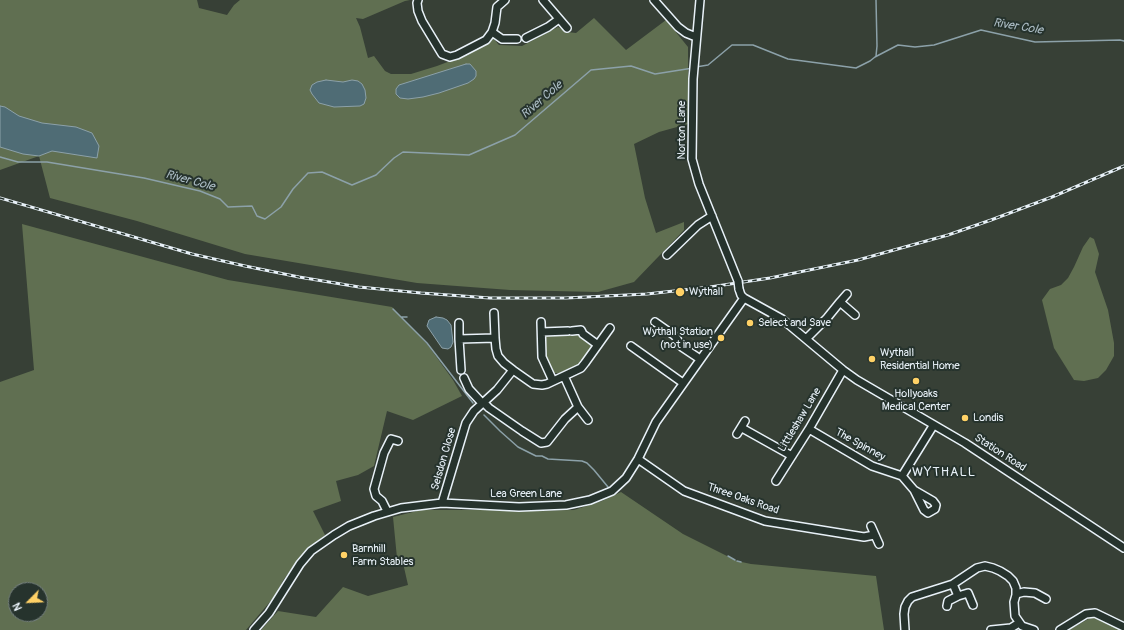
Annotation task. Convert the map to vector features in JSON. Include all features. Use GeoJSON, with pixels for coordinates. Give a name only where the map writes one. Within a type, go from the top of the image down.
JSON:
{"type":"FeatureCollection","features":[{"type":"Feature","properties":{"kind":"street"},"geometry":{"type":"LineString","coordinates":[[418,0],[418,11],[422,20],[442,54],[450,57],[486,40],[492,32],[497,7],[505,0]]}},
{"type":"Feature","properties":{"kind":"street"},"geometry":{"type":"LineString","coordinates":[[543,0],[567,28]]}},
{"type":"Feature","properties":{"kind":"street"},"geometry":{"type":"LineString","coordinates":[[654,0],[678,27],[686,33],[696,37]]}},
{"type":"Feature","properties":{"kind":"street","name":"Norton Lane"},"geometry":{"type":"LineString","coordinates":[[700,0],[694,74],[692,159],[699,184],[741,295],[744,298]]}},
{"type":"Feature","properties":{"kind":"street"},"geometry":{"type":"LineString","coordinates":[[526,38],[548,27],[559,19]]}},
{"type":"Feature","properties":{"kind":"street"},"geometry":{"type":"LineString","coordinates":[[492,32],[502,39],[517,39]]}},
{"type":"Feature","properties":{"kind":"street"},"geometry":{"type":"LineString","coordinates":[[667,255],[699,224],[712,216]]}},
{"type":"Feature","properties":{"kind":"street"},"geometry":{"type":"LineString","coordinates":[[806,339],[827,318],[847,294]]}},
{"type":"Feature","properties":{"kind":"street","name":"Station Road"},"geometry":{"type":"LineString","coordinates":[[744,298],[782,319],[843,370],[933,426],[975,450],[1124,548]]}},
{"type":"Feature","properties":{"kind":"street","name":"Lea Green Lane"},"geometry":{"type":"LineString","coordinates":[[254,630],[268,614],[300,564],[311,551],[329,537],[350,526],[387,511],[442,503],[518,507],[566,505],[605,495],[619,486],[638,460],[656,422],[744,298]]}},
{"type":"Feature","properties":{"kind":"street"},"geometry":{"type":"LineString","coordinates":[[840,302],[854,315]]}},
{"type":"Feature","properties":{"kind":"street"},"geometry":{"type":"LineString","coordinates":[[494,313],[496,349],[500,360],[533,384],[542,385],[581,368],[610,328]]}},
{"type":"Feature","properties":{"kind":"street"},"geometry":{"type":"LineString","coordinates":[[541,322],[542,357],[553,381]]}},
{"type":"Feature","properties":{"kind":"street"},"geometry":{"type":"LineString","coordinates":[[655,322],[675,336],[682,347],[700,359]]}},
{"type":"Feature","properties":{"kind":"street"},"geometry":{"type":"LineString","coordinates":[[459,323],[461,370]]}},
{"type":"Feature","properties":{"kind":"street"},"geometry":{"type":"LineString","coordinates":[[542,332],[581,330],[583,334],[598,345]]}},
{"type":"Feature","properties":{"kind":"street"},"geometry":{"type":"LineString","coordinates":[[459,339],[495,338]]}},
{"type":"Feature","properties":{"kind":"street"},"geometry":{"type":"LineString","coordinates":[[631,346],[683,383]]}},
{"type":"Feature","properties":{"kind":"street","name":"Selsdon Close"},"geometry":{"type":"LineString","coordinates":[[442,503],[466,423],[474,411],[497,390],[513,370]]}},
{"type":"Feature","properties":{"kind":"street","name":"Littleshaw Lane"},"geometry":{"type":"LineString","coordinates":[[776,481],[809,429],[843,370]]}},
{"type":"Feature","properties":{"kind":"street"},"geometry":{"type":"LineString","coordinates":[[564,376],[578,407],[588,420]]}},
{"type":"Feature","properties":{"kind":"street"},"geometry":{"type":"LineString","coordinates":[[464,378],[469,388],[489,408],[541,443],[549,440],[578,407]]}},
{"type":"Feature","properties":{"kind":"street"},"geometry":{"type":"LineString","coordinates":[[745,421],[739,431],[792,456]]}},
{"type":"Feature","properties":{"kind":"street"},"geometry":{"type":"LineString","coordinates":[[914,490],[902,476],[933,426]]}},
{"type":"Feature","properties":{"kind":"street","name":"The Spinney"},"geometry":{"type":"LineString","coordinates":[[809,429],[872,466],[902,476]]}},
{"type":"Feature","properties":{"kind":"street"},"geometry":{"type":"LineString","coordinates":[[387,511],[382,501],[376,496],[374,489],[384,453],[391,439],[398,442]]}},
{"type":"Feature","properties":{"kind":"street","name":"Three Oaks Road"},"geometry":{"type":"LineString","coordinates":[[638,460],[684,491],[765,521],[864,537],[874,535]]}},
{"type":"Feature","properties":{"kind":"street"},"geometry":{"type":"LineString","coordinates":[[871,526],[879,544]]}},
{"type":"Feature","properties":{"kind":"street"},"geometry":{"type":"LineString","coordinates":[[905,630],[905,607],[912,597],[953,584],[976,568],[985,566],[993,568],[1008,576],[1013,581],[1016,594],[1014,610],[1015,616],[1022,626],[1034,630]]}},
{"type":"Feature","properties":{"kind":"street"},"geometry":{"type":"LineString","coordinates":[[953,584],[958,596]]}},
{"type":"Feature","properties":{"kind":"street"},"geometry":{"type":"LineString","coordinates":[[1016,594],[1024,592],[1035,593],[1046,599]]}},
{"type":"Feature","properties":{"kind":"street"},"geometry":{"type":"LineString","coordinates":[[947,606],[948,601],[968,593],[973,604]]}},
{"type":"Feature","properties":{"kind":"street"},"geometry":{"type":"LineString","coordinates":[[1060,630],[1086,614],[1095,613],[1102,615],[1124,627]]}},
{"type":"Feature","properties":{"kind":"street"},"geometry":{"type":"LineString","coordinates":[[991,630],[1011,628],[1019,623]]}},
{"type":"Feature","properties":{"kind":"green space"},"geometry":{"type":"Polygon","coordinates":[[[0,0],[197,0],[199,8],[227,15],[234,5],[240,0],[410,0],[363,19],[356,18],[360,27],[368,58],[374,56],[385,71],[391,74],[411,74],[437,66],[458,58],[492,37],[499,45],[522,46],[558,27],[567,32],[576,33],[594,18],[626,50],[666,20],[688,47],[688,124],[659,132],[634,144],[645,198],[656,233],[684,222],[684,230],[634,282],[598,292],[510,290],[417,283],[245,254],[137,221],[50,198],[39,156],[0,170],[0,0]]]}},
{"type":"Feature","properties":{"kind":"green space"},"geometry":{"type":"Polygon","coordinates":[[[22,224],[228,280],[392,307],[427,344],[453,380],[462,396],[413,420],[387,411],[374,466],[358,475],[336,481],[341,501],[313,511],[325,535],[309,548],[299,559],[284,579],[274,597],[246,630],[0,630],[0,382],[34,370],[22,224]]]}},
{"type":"Feature","properties":{"kind":"green space"},"geometry":{"type":"Polygon","coordinates":[[[1090,237],[1094,239],[1099,254],[1095,272],[1108,310],[1114,343],[1114,356],[1106,370],[1098,378],[1084,381],[1074,380],[1054,348],[1042,300],[1050,289],[1061,285],[1068,278],[1083,247],[1090,237]]]}},
{"type":"Feature","properties":{"kind":"green space"},"geometry":{"type":"Polygon","coordinates":[[[580,333],[582,338],[591,345],[592,349],[581,364],[559,373],[554,373],[546,357],[545,337],[548,335],[580,333]]]}},
{"type":"Feature","properties":{"kind":"green space"},"geometry":{"type":"Polygon","coordinates":[[[621,492],[683,534],[737,561],[751,564],[876,576],[884,630],[261,630],[278,611],[316,617],[343,587],[368,596],[408,585],[403,563],[398,562],[397,558],[393,517],[421,510],[574,510],[602,501],[621,492]]]}},
{"type":"Feature","properties":{"kind":"green space"},"geometry":{"type":"Polygon","coordinates":[[[1096,617],[1122,630],[1069,630],[1090,618],[1096,617]]]}},
{"type":"Feature","properties":{"kind":"water"},"geometry":{"type":"Polygon","coordinates":[[[470,64],[476,71],[476,76],[474,79],[468,83],[423,97],[408,99],[400,98],[396,94],[396,89],[399,85],[470,64]]]}},
{"type":"Feature","properties":{"kind":"water"},"geometry":{"type":"Polygon","coordinates":[[[326,80],[343,82],[352,80],[358,81],[362,84],[365,90],[366,98],[364,104],[360,106],[334,107],[319,103],[310,90],[312,85],[326,80]]]}},
{"type":"Feature","properties":{"kind":"water"},"geometry":{"type":"Polygon","coordinates":[[[0,106],[5,107],[19,116],[42,123],[76,127],[92,133],[99,146],[97,158],[52,151],[39,156],[23,154],[0,147],[0,106]]]}},
{"type":"Feature","properties":{"kind":"water"},"geometry":{"type":"Polygon","coordinates":[[[436,317],[447,320],[451,325],[453,342],[451,347],[448,349],[442,348],[427,326],[429,320],[436,317]]]}},
{"type":"Feature","properties":{"kind":"waterway"},"geometry":{"type":"LineString","coordinates":[[876,0],[876,56]]}},
{"type":"Feature","properties":{"kind":"waterway","name":"River Cole"},"geometry":{"type":"LineString","coordinates":[[696,67],[708,65],[732,45],[753,45],[788,59],[856,68],[898,45],[915,47],[934,45],[981,30],[1035,42],[1124,41]]}},
{"type":"Feature","properties":{"kind":"waterway","name":"River Cole"},"geometry":{"type":"LineString","coordinates":[[0,157],[18,162],[47,162],[144,178],[200,191],[220,199],[228,207],[252,206],[257,216],[265,219],[281,207],[293,189],[308,173],[322,172],[352,185],[376,175],[394,158],[403,152],[469,155],[515,135],[591,70],[631,66],[655,74],[693,68]]}},
{"type":"Feature","properties":{"kind":"waterway"},"geometry":{"type":"LineString","coordinates":[[393,309],[427,343],[473,403]]}},
{"type":"Feature","properties":{"kind":"waterway"},"geometry":{"type":"LineString","coordinates":[[401,317],[407,317]]}},
{"type":"Feature","properties":{"kind":"waterway"},"geometry":{"type":"LineString","coordinates":[[484,415],[518,447],[536,456],[542,456],[548,459],[582,461],[587,463],[608,487]]}},
{"type":"Feature","properties":{"kind":"waterway"},"geometry":{"type":"LineString","coordinates":[[728,556],[735,560]]}},
{"type":"Feature","properties":{"kind":"waterway"},"geometry":{"type":"LineString","coordinates":[[737,561],[741,562]]}},
{"type":"Feature","properties":{"kind":"railway"},"geometry":{"type":"LineString","coordinates":[[0,198],[192,254],[299,277],[359,287],[421,293],[490,298],[566,298],[647,294],[710,287],[770,278],[858,260],[948,235],[991,220],[1052,197],[1124,166]]}},
{"type":"Feature","properties":{"kind":"place","name":"Wythall"},"geometry":{"type":"Point","coordinates":[680,292]}},
{"type":"Feature","properties":{"kind":"place","name":"Select and Save"},"geometry":{"type":"Point","coordinates":[750,323]}},
{"type":"Feature","properties":{"kind":"place","name":"Wythall Station (not in use)"},"geometry":{"type":"Point","coordinates":[721,338]}},
{"type":"Feature","properties":{"kind":"place","name":"Wythall Residential Home"},"geometry":{"type":"Point","coordinates":[872,359]}},
{"type":"Feature","properties":{"kind":"place","name":"Hollyoaks Medical Center"},"geometry":{"type":"Point","coordinates":[916,381]}},
{"type":"Feature","properties":{"kind":"place","name":"Londis"},"geometry":{"type":"Point","coordinates":[965,418]}},
{"type":"Feature","properties":{"kind":"place","name":"Barnhill Farm Stables"},"geometry":{"type":"Point","coordinates":[344,555]}},
{"type":"Feature","properties":{"kind":"district","name":"WYTHALL"},"geometry":{"type":"Point","coordinates":[944,473]}}]}
